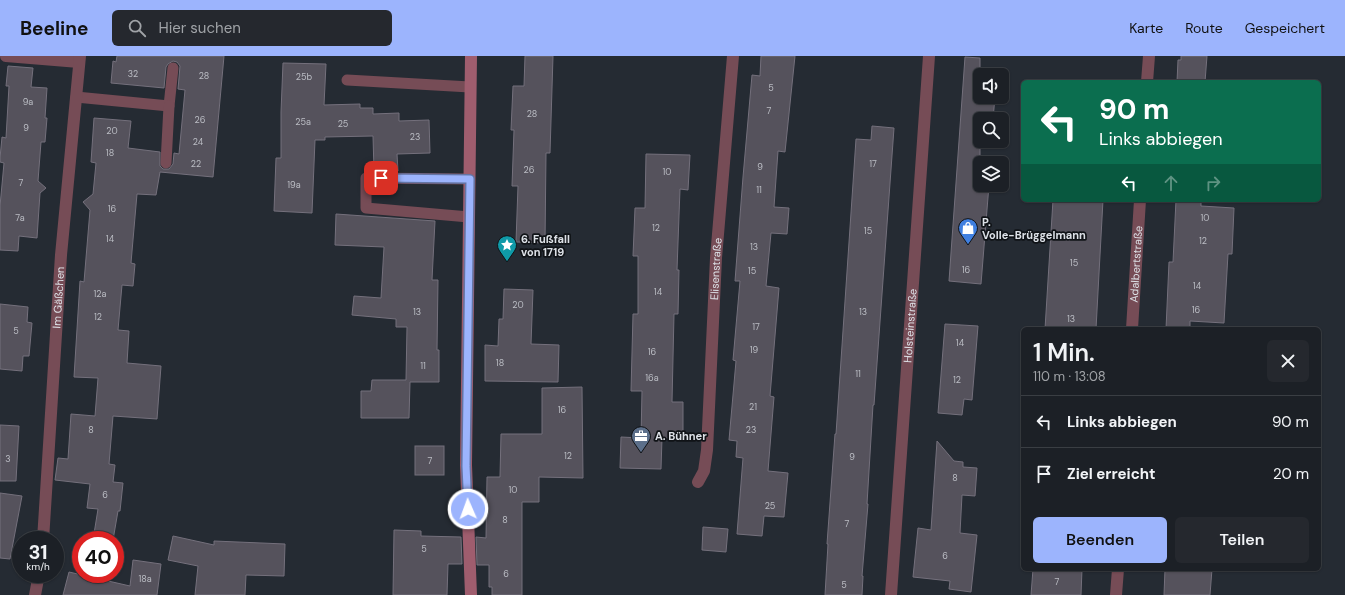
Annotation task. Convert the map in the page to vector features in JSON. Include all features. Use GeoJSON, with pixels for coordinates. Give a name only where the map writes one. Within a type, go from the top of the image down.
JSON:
{"type":"FeatureCollection","features":[{"type":"Feature","properties":{"kind":"street"},"geometry":{"type":"LineString","coordinates":[[6,56],[80,59]]}},
{"type":"Feature","properties":{"kind":"street"},"geometry":{"type":"LineString","coordinates":[[471,595],[466,466],[470,87],[472,56]]}},
{"type":"Feature","properties":{"kind":"street","name":"Elisenstraße"},"geometry":{"type":"LineString","coordinates":[[698,482],[704,471],[707,450],[716,258],[733,56]]}},
{"type":"Feature","properties":{"kind":"street","name":"Holsteinstraße"},"geometry":{"type":"LineString","coordinates":[[891,595],[929,56]]}},
{"type":"Feature","properties":{"kind":"street"},"geometry":{"type":"LineString","coordinates":[[1147,80],[1149,56]]}},
{"type":"Feature","properties":{"kind":"street","name":"Im Gäßchen"},"geometry":{"type":"LineString","coordinates":[[44,531],[61,255],[80,59]]}},
{"type":"Feature","properties":{"kind":"street","name":"Adalbertstraße"},"geometry":{"type":"LineString","coordinates":[[1132,327],[1140,202]]}},
{"type":"Feature","properties":{"kind":"street"},"geometry":{"type":"LineString","coordinates":[[1116,595],[1118,571]]}},
{"type":"Feature","properties":{"kind":"street"},"geometry":{"type":"LineString","coordinates":[[35,595],[37,583]]}},
{"type":"Feature","properties":{"kind":"lane"},"geometry":{"type":"LineString","coordinates":[[166,163],[173,68]]}},
{"type":"Feature","properties":{"kind":"lane"},"geometry":{"type":"LineString","coordinates":[[347,80],[470,87]]}},
{"type":"Feature","properties":{"kind":"lane"},"geometry":{"type":"LineString","coordinates":[[76,97],[169,106]]}},
{"type":"Feature","properties":{"kind":"lane"},"geometry":{"type":"LineString","coordinates":[[469,217],[366,208],[366,178],[470,179]]}},
{"type":"Feature","properties":{"kind":"building"},"geometry":{"type":"Polygon","coordinates":[[[117,56],[224,56],[213,177],[160,172],[156,195],[137,194],[131,263],[135,264],[133,286],[122,285],[118,330],[129,331],[127,363],[161,366],[157,419],[113,416],[109,464],[115,465],[113,482],[123,483],[120,511],[118,511],[115,531],[94,531],[98,509],[87,508],[90,484],[55,480],[58,458],[68,459],[71,414],[95,416],[98,378],[74,377],[80,281],[84,282],[90,210],[83,202],[93,194],[96,163],[91,162],[94,118],[131,121],[128,148],[160,152],[160,166],[163,169],[169,169],[173,164],[174,153],[179,154],[185,90],[178,89],[180,66],[177,62],[173,61],[166,67],[164,88],[111,83],[113,61],[116,62],[117,56]]]}},
{"type":"Feature","properties":{"kind":"building"},"geometry":{"type":"Polygon","coordinates":[[[525,56],[553,56],[550,153],[546,153],[545,243],[516,242],[518,186],[512,186],[514,130],[511,130],[513,86],[524,86],[525,56]]]}},
{"type":"Feature","properties":{"kind":"building"},"geometry":{"type":"Polygon","coordinates":[[[761,56],[795,56],[785,152],[778,151],[774,207],[789,208],[787,234],[771,233],[766,286],[779,288],[770,396],[774,397],[768,471],[788,473],[784,517],[764,516],[762,536],[737,534],[743,458],[736,457],[737,441],[729,440],[736,361],[733,360],[740,281],[735,281],[743,177],[752,75],[760,76],[761,56]]]}},
{"type":"Feature","properties":{"kind":"building"},"geometry":{"type":"Polygon","coordinates":[[[1181,56],[1207,56],[1205,80],[1177,80],[1178,60],[1181,60],[1181,56]]]}},
{"type":"Feature","properties":{"kind":"building"},"geometry":{"type":"Polygon","coordinates":[[[965,57],[980,58],[980,68],[973,68],[973,104],[994,104],[994,112],[973,112],[973,148],[980,148],[980,156],[973,156],[973,192],[988,192],[981,284],[949,281],[965,57]]]}},
{"type":"Feature","properties":{"kind":"building"},"geometry":{"type":"Polygon","coordinates":[[[283,63],[326,64],[324,105],[360,104],[360,108],[373,108],[373,114],[399,113],[399,121],[429,120],[430,153],[397,154],[398,171],[374,171],[373,136],[325,137],[325,140],[315,140],[312,213],[274,211],[276,158],[281,158],[283,63]]]}},
{"type":"Feature","properties":{"kind":"building"},"geometry":{"type":"Polygon","coordinates":[[[8,66],[33,68],[31,87],[47,88],[45,142],[41,142],[38,181],[46,188],[40,193],[37,238],[19,236],[18,251],[0,250],[0,206],[4,163],[0,162],[0,158],[2,137],[6,138],[9,86],[6,86],[8,66]]]}},
{"type":"Feature","properties":{"kind":"building"},"geometry":{"type":"Polygon","coordinates":[[[872,126],[894,128],[873,405],[862,595],[825,595],[827,544],[856,139],[871,140],[872,126]]]}},
{"type":"Feature","properties":{"kind":"building"},"geometry":{"type":"Polygon","coordinates":[[[646,154],[690,155],[688,190],[680,189],[677,270],[679,270],[678,314],[674,314],[672,402],[683,402],[683,438],[662,438],[661,469],[620,468],[621,437],[641,438],[642,391],[631,391],[633,314],[638,314],[638,256],[633,256],[635,208],[645,208],[646,154]]]}},
{"type":"Feature","properties":{"kind":"building"},"geometry":{"type":"Polygon","coordinates":[[[1053,202],[1103,202],[1096,327],[1045,327],[1053,202]]]}},
{"type":"Feature","properties":{"kind":"building"},"geometry":{"type":"Polygon","coordinates":[[[1176,202],[1201,202],[1201,206],[1234,208],[1232,254],[1228,254],[1224,323],[1190,321],[1190,327],[1166,327],[1169,262],[1173,262],[1176,202]]]}},
{"type":"Feature","properties":{"kind":"building"},"geometry":{"type":"Polygon","coordinates":[[[336,214],[435,221],[432,280],[438,280],[437,350],[439,350],[439,382],[410,382],[409,418],[361,418],[361,391],[371,391],[372,380],[406,380],[407,327],[396,327],[396,319],[352,315],[354,296],[381,298],[384,247],[335,245],[336,214]]]}},
{"type":"Feature","properties":{"kind":"building"},"geometry":{"type":"Polygon","coordinates":[[[504,289],[533,290],[531,344],[559,345],[558,382],[485,381],[485,345],[498,346],[499,319],[503,319],[504,289]]]}},
{"type":"Feature","properties":{"kind":"building"},"geometry":{"type":"Polygon","coordinates":[[[0,304],[28,307],[27,322],[32,323],[29,356],[23,356],[22,371],[0,369],[0,304]]]}},
{"type":"Feature","properties":{"kind":"building"},"geometry":{"type":"Polygon","coordinates":[[[945,324],[978,326],[972,400],[964,399],[962,415],[938,413],[945,324]]]}},
{"type":"Feature","properties":{"kind":"building"},"geometry":{"type":"Polygon","coordinates":[[[582,387],[583,478],[539,477],[539,502],[522,502],[522,595],[492,595],[492,587],[489,587],[489,565],[477,565],[476,537],[486,538],[487,477],[500,477],[501,434],[542,434],[542,388],[582,387]]]}},
{"type":"Feature","properties":{"kind":"building"},"geometry":{"type":"Polygon","coordinates":[[[0,425],[19,426],[16,481],[0,481],[0,425]]]}},
{"type":"Feature","properties":{"kind":"building"},"geometry":{"type":"Polygon","coordinates":[[[937,441],[954,461],[963,462],[963,467],[977,468],[975,496],[962,495],[960,533],[977,535],[971,592],[949,589],[950,581],[913,577],[918,528],[931,530],[937,441]]]}},
{"type":"Feature","properties":{"kind":"building"},"geometry":{"type":"Polygon","coordinates":[[[415,446],[444,446],[444,475],[415,475],[415,446]]]}},
{"type":"Feature","properties":{"kind":"building"},"geometry":{"type":"Polygon","coordinates":[[[0,493],[22,496],[15,531],[12,531],[12,548],[10,559],[0,558],[0,493]]]}},
{"type":"Feature","properties":{"kind":"building"},"geometry":{"type":"Polygon","coordinates":[[[703,527],[728,529],[726,552],[702,550],[703,527]]]}},
{"type":"Feature","properties":{"kind":"building"},"geometry":{"type":"Polygon","coordinates":[[[394,530],[421,531],[421,536],[461,537],[462,564],[448,564],[447,595],[393,595],[394,530]]]}},
{"type":"Feature","properties":{"kind":"building"},"geometry":{"type":"Polygon","coordinates":[[[173,536],[214,545],[214,541],[285,544],[284,576],[246,575],[245,595],[195,595],[198,566],[168,560],[173,536]]]}},
{"type":"Feature","properties":{"kind":"building"},"geometry":{"type":"Polygon","coordinates":[[[133,560],[161,564],[157,595],[63,595],[69,572],[72,573],[72,583],[117,583],[130,586],[133,560]]]}},
{"type":"Feature","properties":{"kind":"building"},"geometry":{"type":"Polygon","coordinates":[[[1033,571],[1082,571],[1081,595],[1031,595],[1033,571]]]}},
{"type":"Feature","properties":{"kind":"building"},"geometry":{"type":"Polygon","coordinates":[[[1165,571],[1212,571],[1210,595],[1164,595],[1165,571]]]}},
{"type":"Feature","properties":{"kind":"place","name":"P. Volle-Brüggelmann"},"geometry":{"type":"Point","coordinates":[968,245]}},
{"type":"Feature","properties":{"kind":"place","name":"6. Fußfall von 1719"},"geometry":{"type":"Point","coordinates":[507,262]}},
{"type":"Feature","properties":{"kind":"place","name":"A. Bühner"},"geometry":{"type":"Point","coordinates":[641,453]}},
{"type":"Feature","properties":{"kind":"route"},"geometry":{"type":"LineString","coordinates":[[381,178],[470,179],[466,466],[468,509]]}}]}
